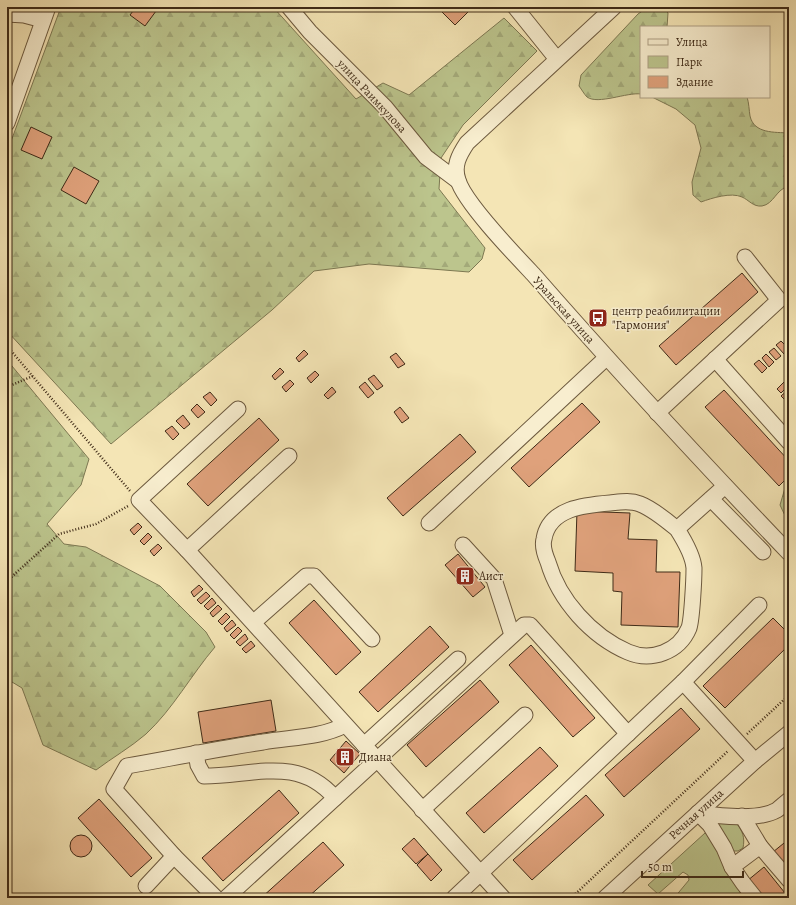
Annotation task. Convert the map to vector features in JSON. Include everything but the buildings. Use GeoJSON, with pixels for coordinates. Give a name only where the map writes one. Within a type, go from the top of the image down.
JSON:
{"type":"FeatureCollection","features":[{"type":"Feature","properties":{"kind":"street","name":"улица Раимкулова"},"geometry":{"type":"LineString","coordinates":[[289,7],[310,32],[385,107],[426,157],[458,181]]}},
{"type":"Feature","properties":{"kind":"street"},"geometry":{"type":"LineString","coordinates":[[515,7],[556,58]]}},
{"type":"Feature","properties":{"kind":"street"},"geometry":{"type":"LineString","coordinates":[[458,181],[456,170],[458,156],[467,143],[556,58],[614,7]]}},
{"type":"Feature","properties":{"kind":"street"},"geometry":{"type":"LineString","coordinates":[[7,14],[45,14],[7,123]]}},
{"type":"Feature","properties":{"kind":"street","name":"Уральская улица"},"geometry":{"type":"LineString","coordinates":[[458,181],[476,208],[606,358],[789,553]]}},
{"type":"Feature","properties":{"kind":"street"},"geometry":{"type":"LineString","coordinates":[[657,413],[779,300],[744,257]]}},
{"type":"Feature","properties":{"kind":"street"},"geometry":{"type":"LineString","coordinates":[[429,523],[606,358]]}},
{"type":"Feature","properties":{"kind":"street"},"geometry":{"type":"LineString","coordinates":[[715,359],[789,442]]}},
{"type":"Feature","properties":{"kind":"street"},"geometry":{"type":"LineString","coordinates":[[238,409],[139,500],[254,622],[345,725],[503,898]]}},
{"type":"Feature","properties":{"kind":"street"},"geometry":{"type":"LineString","coordinates":[[187,550],[288,456]]}},
{"type":"Feature","properties":{"kind":"street"},"geometry":{"type":"LineString","coordinates":[[677,529],[725,486]]}},
{"type":"Feature","properties":{"kind":"street"},"geometry":{"type":"LineString","coordinates":[[711,499],[763,552]]}},
{"type":"Feature","properties":{"kind":"street"},"geometry":{"type":"LineString","coordinates":[[630,502],[640,504],[666,519],[677,529],[686,545],[694,567],[689,626],[680,640],[666,652],[657,656],[647,657],[628,652],[599,634],[564,598],[554,581],[544,552],[543,540],[552,522],[562,513],[575,507],[630,502]]}},
{"type":"Feature","properties":{"kind":"street"},"geometry":{"type":"LineString","coordinates":[[463,545],[494,578],[512,635]]}},
{"type":"Feature","properties":{"kind":"street"},"geometry":{"type":"LineString","coordinates":[[254,622],[306,576],[314,576],[372,638]]}},
{"type":"Feature","properties":{"kind":"street"},"geometry":{"type":"LineString","coordinates":[[454,898],[683,682],[759,605]]}},
{"type":"Feature","properties":{"kind":"street"},"geometry":{"type":"LineString","coordinates":[[226,898],[524,625],[530,625],[628,734]]}},
{"type":"Feature","properties":{"kind":"street"},"geometry":{"type":"LineString","coordinates":[[364,745],[458,659]]}},
{"type":"Feature","properties":{"kind":"street"},"geometry":{"type":"LineString","coordinates":[[683,682],[755,761]]}},
{"type":"Feature","properties":{"kind":"street"},"geometry":{"type":"LineString","coordinates":[[422,810],[525,715]]}},
{"type":"Feature","properties":{"kind":"street"},"geometry":{"type":"LineString","coordinates":[[216,898],[174,856],[114,789],[127,766],[295,737],[319,735],[331,732],[345,725]]}},
{"type":"Feature","properties":{"kind":"street","name":"Речная улица"},"geometry":{"type":"LineString","coordinates":[[604,898],[755,761],[789,733]]}},
{"type":"Feature","properties":{"kind":"street"},"geometry":{"type":"LineString","coordinates":[[196,753],[198,765],[204,776],[224,776],[282,770],[300,774],[318,781],[335,798]]}},
{"type":"Feature","properties":{"kind":"street"},"geometry":{"type":"LineString","coordinates":[[698,813],[729,817],[742,816],[771,812],[787,805]]}},
{"type":"Feature","properties":{"kind":"street"},"geometry":{"type":"LineString","coordinates":[[698,813],[710,825],[724,848],[732,867],[742,883],[755,898]]}},
{"type":"Feature","properties":{"kind":"street"},"geometry":{"type":"LineString","coordinates":[[742,816],[760,846],[789,880]]}},
{"type":"Feature","properties":{"kind":"street"},"geometry":{"type":"LineString","coordinates":[[732,867],[760,846]]}},
{"type":"Feature","properties":{"kind":"street"},"geometry":{"type":"LineString","coordinates":[[146,886],[174,856]]}},
{"type":"Feature","properties":{"kind":"path"},"geometry":{"type":"LineString","coordinates":[[7,346],[139,500],[96,524],[59,534],[7,581]]}},
{"type":"Feature","properties":{"kind":"path"},"geometry":{"type":"LineString","coordinates":[[7,387],[33,376]]}},
{"type":"Feature","properties":{"kind":"path"},"geometry":{"type":"LineString","coordinates":[[571,898],[789,695]]}},
{"type":"Feature","properties":{"kind":"green space"},"geometry":{"type":"Polygon","coordinates":[[[61,7],[273,7],[356,99],[383,83],[409,95],[504,18],[537,51],[463,125],[441,158],[439,189],[485,248],[482,259],[469,272],[369,264],[314,271],[272,310],[111,444],[7,331],[7,152],[61,7]]]}},
{"type":"Feature","properties":{"kind":"green space"},"geometry":{"type":"Polygon","coordinates":[[[648,7],[664,7],[668,13],[667,26],[640,26],[640,94],[598,100],[587,97],[579,86],[581,75],[638,14],[648,7]]]}},
{"type":"Feature","properties":{"kind":"green space"},"geometry":{"type":"Polygon","coordinates":[[[654,98],[747,98],[750,116],[752,122],[756,126],[766,131],[789,133],[789,186],[781,190],[766,205],[762,206],[751,203],[742,197],[732,195],[716,197],[701,202],[693,195],[692,182],[701,148],[695,125],[676,109],[654,98]]]}},
{"type":"Feature","properties":{"kind":"green space"},"geometry":{"type":"Polygon","coordinates":[[[7,360],[89,459],[81,485],[47,524],[64,544],[86,547],[160,586],[206,632],[215,647],[156,724],[140,739],[96,770],[43,745],[22,688],[7,679],[7,360]]]}},
{"type":"Feature","properties":{"kind":"green space"},"geometry":{"type":"Polygon","coordinates":[[[789,484],[789,524],[780,505],[785,488],[789,484]]]}},
{"type":"Feature","properties":{"kind":"green space"},"geometry":{"type":"Polygon","coordinates":[[[722,821],[736,823],[743,835],[743,848],[738,851],[732,851],[714,824],[722,821]]]}},
{"type":"Feature","properties":{"kind":"green space"},"geometry":{"type":"Polygon","coordinates":[[[705,833],[710,837],[739,886],[741,898],[674,898],[689,880],[688,875],[683,872],[658,894],[648,885],[705,833]]]}},
{"type":"Feature","properties":{"kind":"place","name":"центр реабилитации \"Гармония\""},"geometry":{"type":"Point","coordinates":[598,318]}},
{"type":"Feature","properties":{"kind":"place","name":"Аист"},"geometry":{"type":"Point","coordinates":[465,576]}},
{"type":"Feature","properties":{"kind":"place","name":"Диана"},"geometry":{"type":"Point","coordinates":[345,757]}}]}
